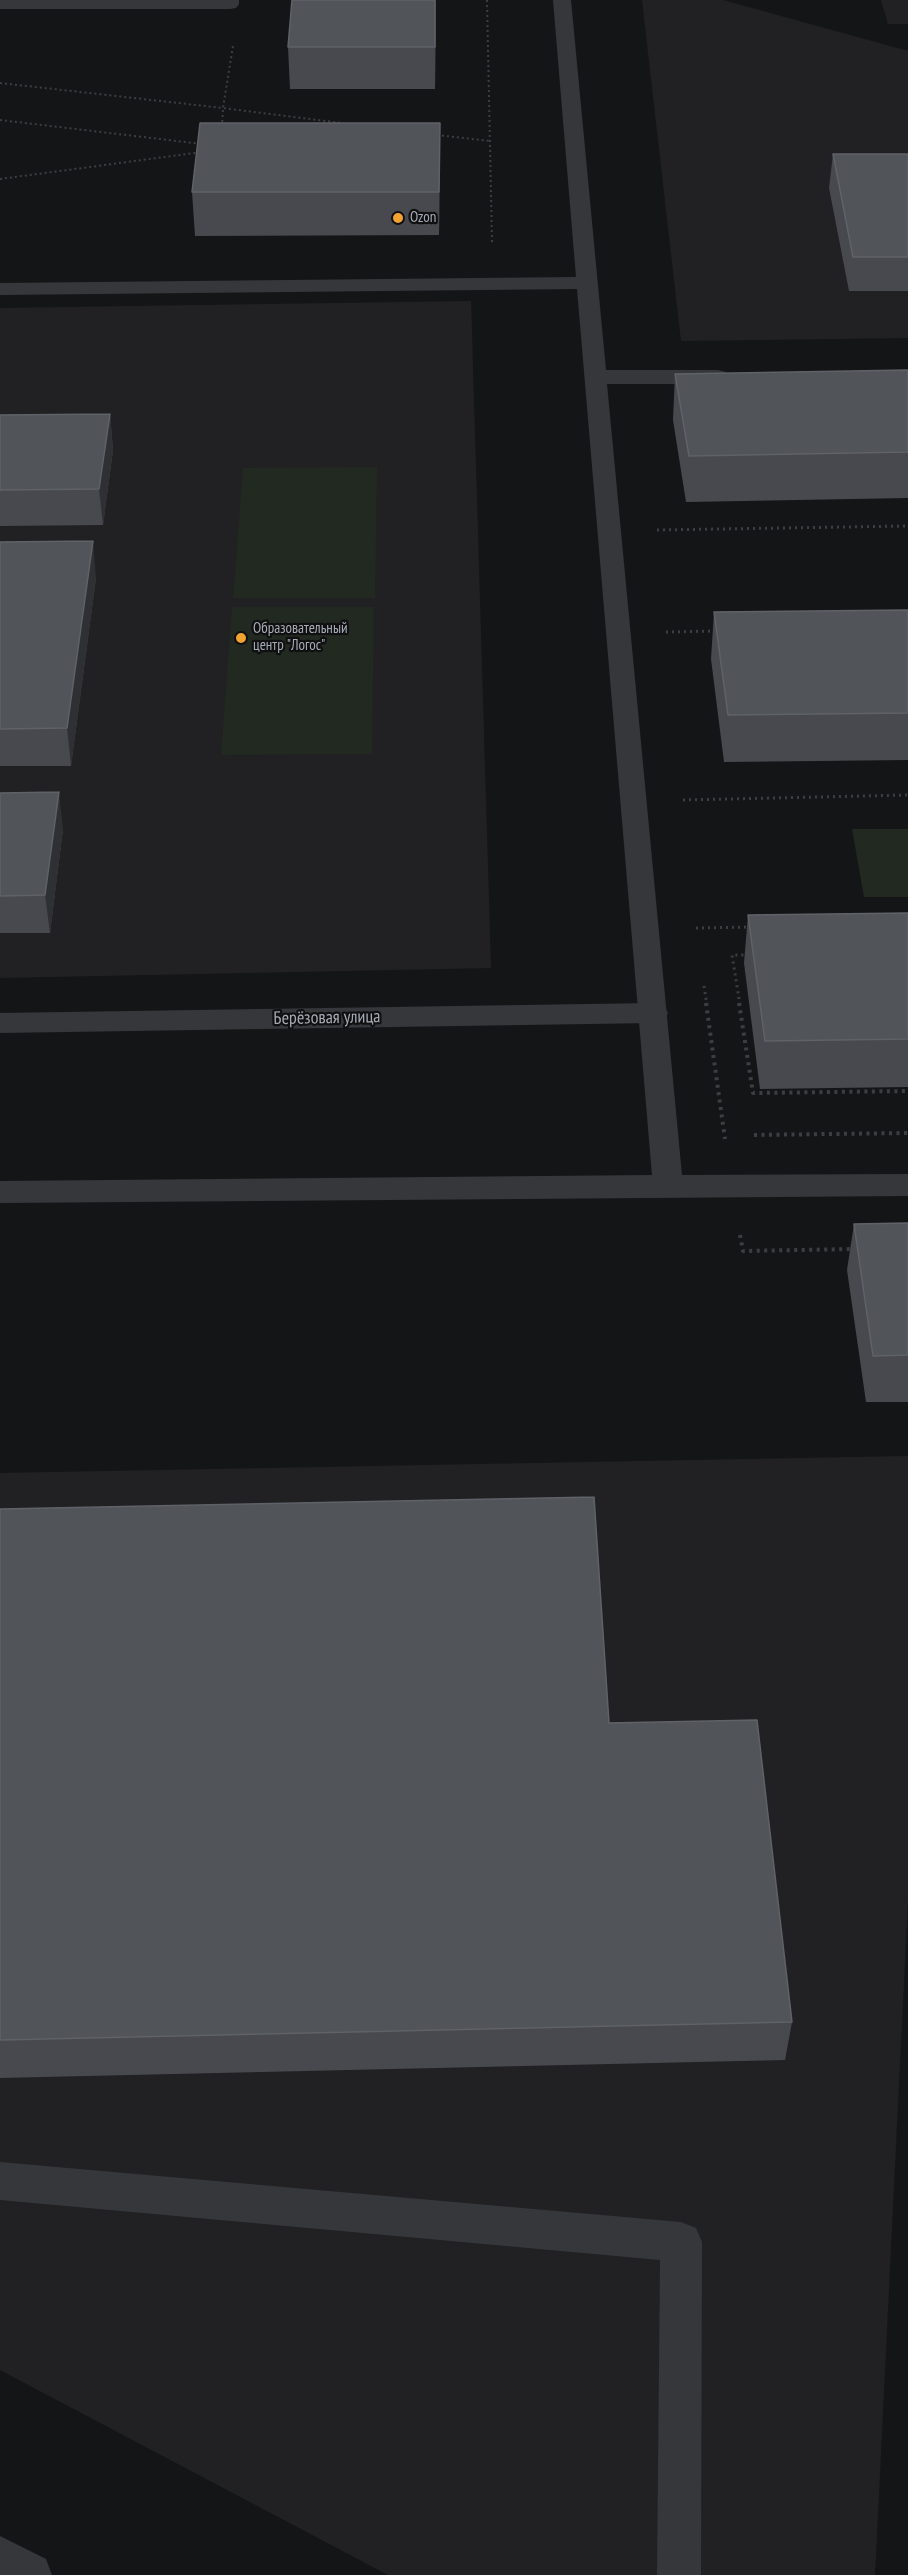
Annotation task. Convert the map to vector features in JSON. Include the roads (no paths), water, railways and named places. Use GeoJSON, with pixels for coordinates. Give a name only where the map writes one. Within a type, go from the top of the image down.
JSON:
{"type":"FeatureCollection","features":[{"type":"Feature","properties":{"kind":"street","name":"Берёзовая улица"},"geometry":{"type":"LineString","coordinates":[[0,1023],[653,1013]]}},
{"type":"Feature","properties":{"kind":"lane"},"geometry":{"type":"LineString","coordinates":[[0,4],[230,4],[230,0]]}},
{"type":"Feature","properties":{"kind":"lane"},"geometry":{"type":"LineString","coordinates":[[562,0],[668,1186]]}},
{"type":"Feature","properties":{"kind":"lane"},"geometry":{"type":"LineString","coordinates":[[0,289],[588,283]]}},
{"type":"Feature","properties":{"kind":"lane"},"geometry":{"type":"LineString","coordinates":[[596,378],[740,376]]}},
{"type":"Feature","properties":{"kind":"lane"},"geometry":{"type":"LineString","coordinates":[[0,1192],[908,1185]]}},
{"type":"Feature","properties":{"kind":"lane"},"geometry":{"type":"LineString","coordinates":[[0,2181],[681,2242],[679,2575]]}},
{"type":"Feature","properties":{"kind":"lane"},"geometry":{"type":"LineString","coordinates":[[0,2558],[30,2575]]}},
{"type":"Feature","properties":{"kind":"place","name":"Ozon"},"geometry":{"type":"Point","coordinates":[398,218]}},
{"type":"Feature","properties":{"kind":"place","name":"Образовательный центр \"Логос\""},"geometry":{"type":"Point","coordinates":[241,638]}}]}
